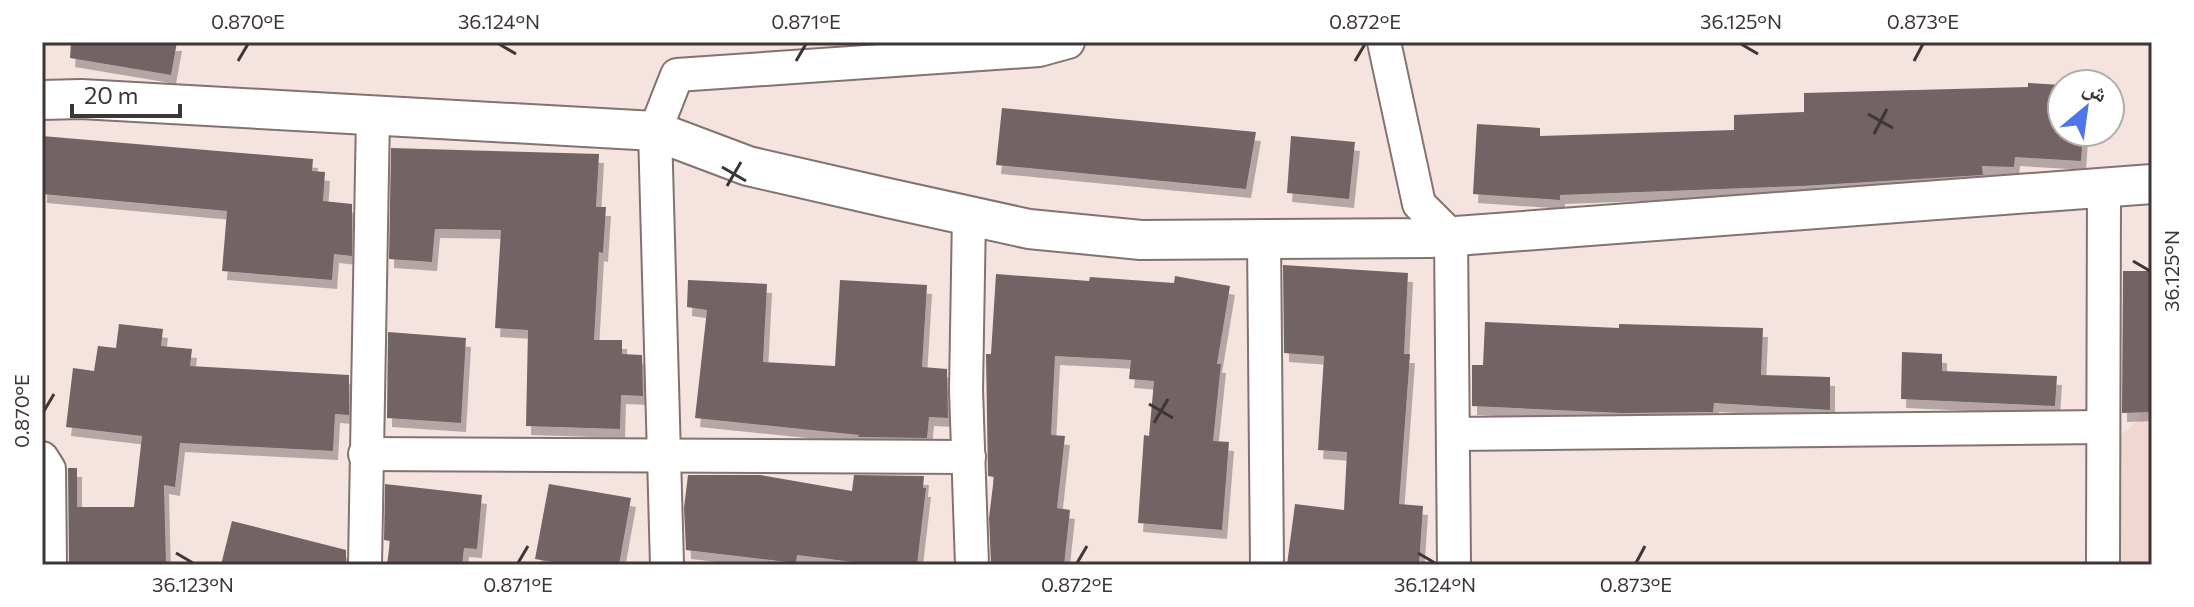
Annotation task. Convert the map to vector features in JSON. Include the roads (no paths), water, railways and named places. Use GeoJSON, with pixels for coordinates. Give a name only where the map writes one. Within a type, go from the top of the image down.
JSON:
{"type":"FeatureCollection","features":[{"type":"Feature","properties":{"kind":"street"},"geometry":{"type":"LineString","coordinates":[[667,565],[655,131],[677,75],[1039,50],[1068,42]]}},
{"type":"Feature","properties":{"kind":"street"},"geometry":{"type":"LineString","coordinates":[[1384,42],[1419,204],[1451,236],[1454,565]]}},
{"type":"Feature","properties":{"kind":"street"},"geometry":{"type":"LineString","coordinates":[[42,100],[81,99],[655,131],[748,166],[1029,229],[1141,240],[1451,236],[2152,184]]}},
{"type":"Feature","properties":{"kind":"street"},"geometry":{"type":"LineString","coordinates":[[365,565],[373,115]]}},
{"type":"Feature","properties":{"kind":"street"},"geometry":{"type":"LineString","coordinates":[[2103,565],[2104,187]]}},
{"type":"Feature","properties":{"kind":"street"},"geometry":{"type":"LineString","coordinates":[[969,215],[966,390],[972,565]]}},
{"type":"Feature","properties":{"kind":"street"},"geometry":{"type":"LineString","coordinates":[[1264,239],[1267,565]]}},
{"type":"Feature","properties":{"kind":"street"},"geometry":{"type":"LineString","coordinates":[[1453,434],[2103,427]]}},
{"type":"Feature","properties":{"kind":"street"},"geometry":{"type":"LineString","coordinates":[[365,454],[969,457]]}},
{"type":"Feature","properties":{"kind":"street"},"geometry":{"type":"LineString","coordinates":[[42,458],[49,469],[50,565]]}}]}
